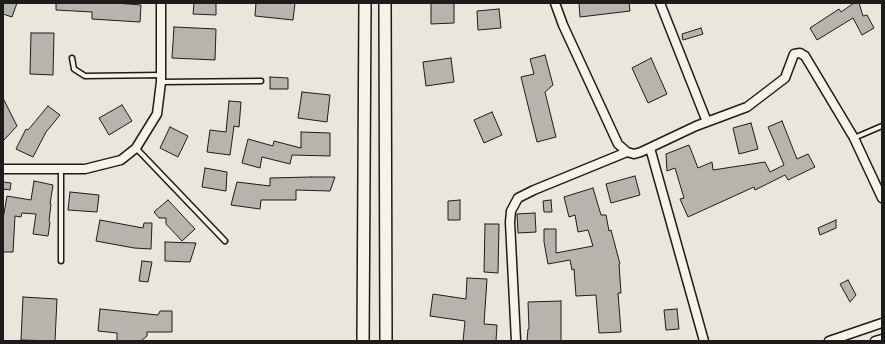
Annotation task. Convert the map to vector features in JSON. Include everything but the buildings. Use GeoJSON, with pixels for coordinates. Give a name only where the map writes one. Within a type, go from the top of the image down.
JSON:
{"type":"FeatureCollection","features":[{"type":"Feature","properties":{"kind":"main road"},"geometry":{"type":"LineString","coordinates":[[363,341],[365,3]]}},
{"type":"Feature","properties":{"kind":"main road"},"geometry":{"type":"LineString","coordinates":[[385,3],[386,341]]}},
{"type":"Feature","properties":{"kind":"street"},"geometry":{"type":"LineString","coordinates":[[3,170],[85,169],[121,160],[136,148],[157,114],[161,79],[161,3]]}},
{"type":"Feature","properties":{"kind":"street"},"geometry":{"type":"LineString","coordinates":[[555,3],[563,24],[618,144],[627,152],[634,154],[641,152],[707,122],[747,108],[785,78],[794,54],[800,53],[805,56],[854,138],[882,198]]}},
{"type":"Feature","properties":{"kind":"street"},"geometry":{"type":"LineString","coordinates":[[660,3],[707,122]]}},
{"type":"Feature","properties":{"kind":"street"},"geometry":{"type":"LineString","coordinates":[[650,148],[704,341]]}},
{"type":"Feature","properties":{"kind":"street"},"geometry":{"type":"LineString","coordinates":[[516,341],[510,222],[511,210],[518,198],[627,152]]}},
{"type":"Feature","properties":{"kind":"street"},"geometry":{"type":"LineString","coordinates":[[829,341],[882,323]]}},
{"type":"Feature","properties":{"kind":"street"},"geometry":{"type":"LineString","coordinates":[[874,341],[882,339]]}},
{"type":"Feature","properties":{"kind":"lane"},"geometry":{"type":"LineString","coordinates":[[72,58],[74,69],[85,76],[261,81]]}},
{"type":"Feature","properties":{"kind":"lane"},"geometry":{"type":"LineString","coordinates":[[854,138],[882,126]]}},
{"type":"Feature","properties":{"kind":"lane"},"geometry":{"type":"LineString","coordinates":[[136,148],[224,241]]}},
{"type":"Feature","properties":{"kind":"lane"},"geometry":{"type":"LineString","coordinates":[[61,169],[62,261]]}}]}
